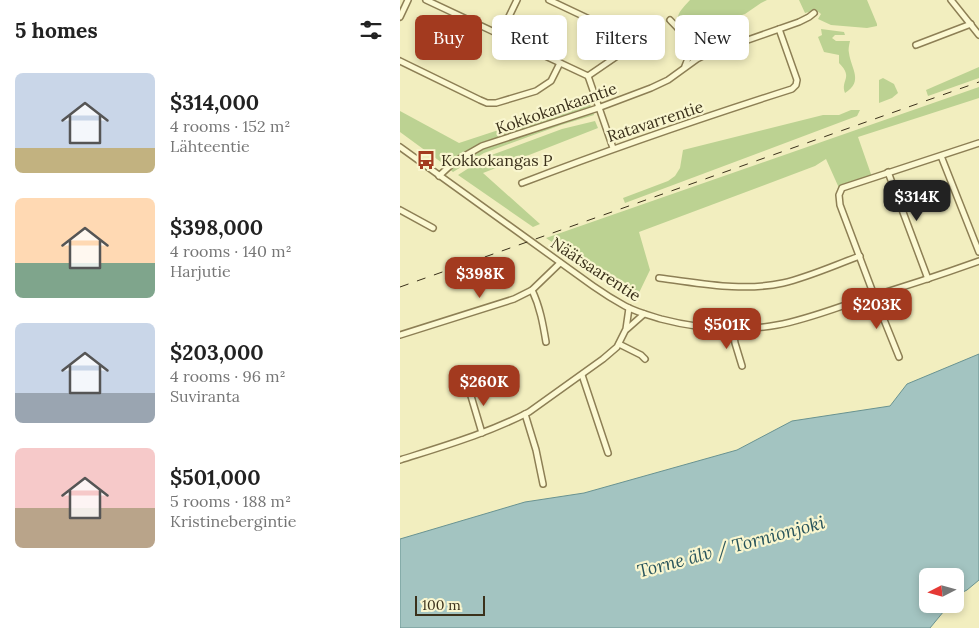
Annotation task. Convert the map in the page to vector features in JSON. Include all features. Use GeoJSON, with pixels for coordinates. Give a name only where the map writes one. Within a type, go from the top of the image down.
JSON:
{"type":"FeatureCollection","features":[{"type":"Feature","properties":{"kind":"street"},"geometry":{"type":"LineString","coordinates":[[400,17],[408,0]]}},
{"type":"Feature","properties":{"kind":"street"},"geometry":{"type":"LineString","coordinates":[[426,0],[492,31]]}},
{"type":"Feature","properties":{"kind":"street"},"geometry":{"type":"LineString","coordinates":[[510,15],[517,0]]}},
{"type":"Feature","properties":{"kind":"street"},"geometry":{"type":"LineString","coordinates":[[549,0],[621,34],[626,40],[623,52],[588,76]]}},
{"type":"Feature","properties":{"kind":"street"},"geometry":{"type":"LineString","coordinates":[[951,0],[979,35]]}},
{"type":"Feature","properties":{"kind":"street","name":"Kokkokankaantie"},"geometry":{"type":"LineString","coordinates":[[439,176],[454,162],[482,146],[598,108],[662,84],[705,55],[799,22],[814,13]]}},
{"type":"Feature","properties":{"kind":"street"},"geometry":{"type":"LineString","coordinates":[[670,20],[681,31],[688,43],[688,58],[684,69]]}},
{"type":"Feature","properties":{"kind":"street"},"geometry":{"type":"LineString","coordinates":[[916,45],[971,24]]}},
{"type":"Feature","properties":{"kind":"street","name":"Ratavarrentie"},"geometry":{"type":"LineString","coordinates":[[522,183],[612,148],[692,120],[707,118],[792,89],[796,85],[797,80],[779,29]]}},
{"type":"Feature","properties":{"kind":"street"},"geometry":{"type":"LineString","coordinates":[[554,60],[588,76],[612,148]]}},
{"type":"Feature","properties":{"kind":"street"},"geometry":{"type":"LineString","coordinates":[[400,61],[487,103],[496,103],[536,91],[551,81],[560,63]]}},
{"type":"Feature","properties":{"kind":"street"},"geometry":{"type":"LineString","coordinates":[[899,357],[840,205],[839,195],[842,188],[979,142]]}},
{"type":"Feature","properties":{"kind":"street","name":"Näätsaarentie"},"geometry":{"type":"LineString","coordinates":[[400,147],[593,286],[629,308],[682,324],[733,329],[777,325],[803,319],[979,262]]}},
{"type":"Feature","properties":{"kind":"street"},"geometry":{"type":"LineString","coordinates":[[941,156],[979,252]]}},
{"type":"Feature","properties":{"kind":"street"},"geometry":{"type":"LineString","coordinates":[[888,172],[928,279]]}},
{"type":"Feature","properties":{"kind":"street"},"geometry":{"type":"LineString","coordinates":[[400,210],[433,228]]}},
{"type":"Feature","properties":{"kind":"street"},"geometry":{"type":"LineString","coordinates":[[659,278],[726,287],[758,286],[782,283],[860,256]]}},
{"type":"Feature","properties":{"kind":"street"},"geometry":{"type":"LineString","coordinates":[[400,335],[514,299],[532,290],[560,263]]}},
{"type":"Feature","properties":{"kind":"street"},"geometry":{"type":"LineString","coordinates":[[532,290],[540,311],[546,342]]}},
{"type":"Feature","properties":{"kind":"street"},"geometry":{"type":"LineString","coordinates":[[400,460],[482,433],[525,414],[582,375],[617,347],[626,330],[629,308]]}},
{"type":"Feature","properties":{"kind":"street"},"geometry":{"type":"LineString","coordinates":[[626,330],[644,314]]}},
{"type":"Feature","properties":{"kind":"street"},"geometry":{"type":"LineString","coordinates":[[733,329],[742,366]]}},
{"type":"Feature","properties":{"kind":"street"},"geometry":{"type":"LineString","coordinates":[[619,344],[641,355],[645,360]]}},
{"type":"Feature","properties":{"kind":"street"},"geometry":{"type":"LineString","coordinates":[[582,375],[608,453]]}},
{"type":"Feature","properties":{"kind":"street"},"geometry":{"type":"LineString","coordinates":[[468,386],[482,433]]}},
{"type":"Feature","properties":{"kind":"street"},"geometry":{"type":"LineString","coordinates":[[525,414],[544,484]]}},
{"type":"Feature","properties":{"kind":"green space"},"geometry":{"type":"Polygon","coordinates":[[[690,0],[767,0],[742,15],[679,15],[690,0]]]}},
{"type":"Feature","properties":{"kind":"green space"},"geometry":{"type":"Polygon","coordinates":[[[799,0],[867,0],[877,26],[867,28],[831,25],[818,19],[821,14],[816,10],[805,13],[799,0]]]}},
{"type":"Feature","properties":{"kind":"green space"},"geometry":{"type":"Polygon","coordinates":[[[821,29],[844,32],[845,35],[835,35],[832,38],[836,41],[850,41],[849,52],[855,79],[854,84],[845,93],[846,72],[839,63],[839,55],[824,52],[818,37],[822,35],[821,29]]]}},
{"type":"Feature","properties":{"kind":"green space"},"geometry":{"type":"Polygon","coordinates":[[[979,67],[979,78],[928,96],[926,90],[979,67]]]}},
{"type":"Feature","properties":{"kind":"green space"},"geometry":{"type":"Polygon","coordinates":[[[883,78],[894,84],[898,93],[892,98],[879,103],[879,80],[883,78]]]}},
{"type":"Feature","properties":{"kind":"green space"},"geometry":{"type":"Polygon","coordinates":[[[979,87],[979,98],[858,137],[872,177],[839,188],[826,159],[815,166],[639,232],[650,270],[637,297],[626,292],[546,238],[979,87]]]}},
{"type":"Feature","properties":{"kind":"green space"},"geometry":{"type":"Polygon","coordinates":[[[589,100],[591,107],[481,144],[445,165],[400,132],[400,111],[459,143],[589,100]]]}},
{"type":"Feature","properties":{"kind":"green space"},"geometry":{"type":"Polygon","coordinates":[[[851,110],[860,110],[857,116],[625,203],[623,198],[668,181],[675,176],[680,168],[683,150],[823,115],[839,115],[851,110]]]}},
{"type":"Feature","properties":{"kind":"green space"},"geometry":{"type":"Polygon","coordinates":[[[593,111],[594,115],[484,153],[453,172],[449,169],[483,148],[593,111]]]}},
{"type":"Feature","properties":{"kind":"green space"},"geometry":{"type":"Polygon","coordinates":[[[595,121],[598,128],[483,173],[540,224],[533,227],[458,175],[486,157],[562,129],[595,121]]]}},
{"type":"Feature","properties":{"kind":"water","name":"Torne älv / Tornionjoki"},"geometry":{"type":"Polygon","coordinates":[[[979,354],[979,580],[964,592],[964,568],[919,568],[919,613],[942,613],[930,628],[400,628],[400,539],[525,502],[584,493],[737,450],[792,421],[890,406],[907,384],[979,354]]]}},
{"type":"Feature","properties":{"kind":"railway"},"geometry":{"type":"LineString","coordinates":[[400,287],[979,82]]}},
{"type":"Feature","properties":{"kind":"place","name":"Kokkokangas P"},"geometry":{"type":"Point","coordinates":[426,160]}}]}
